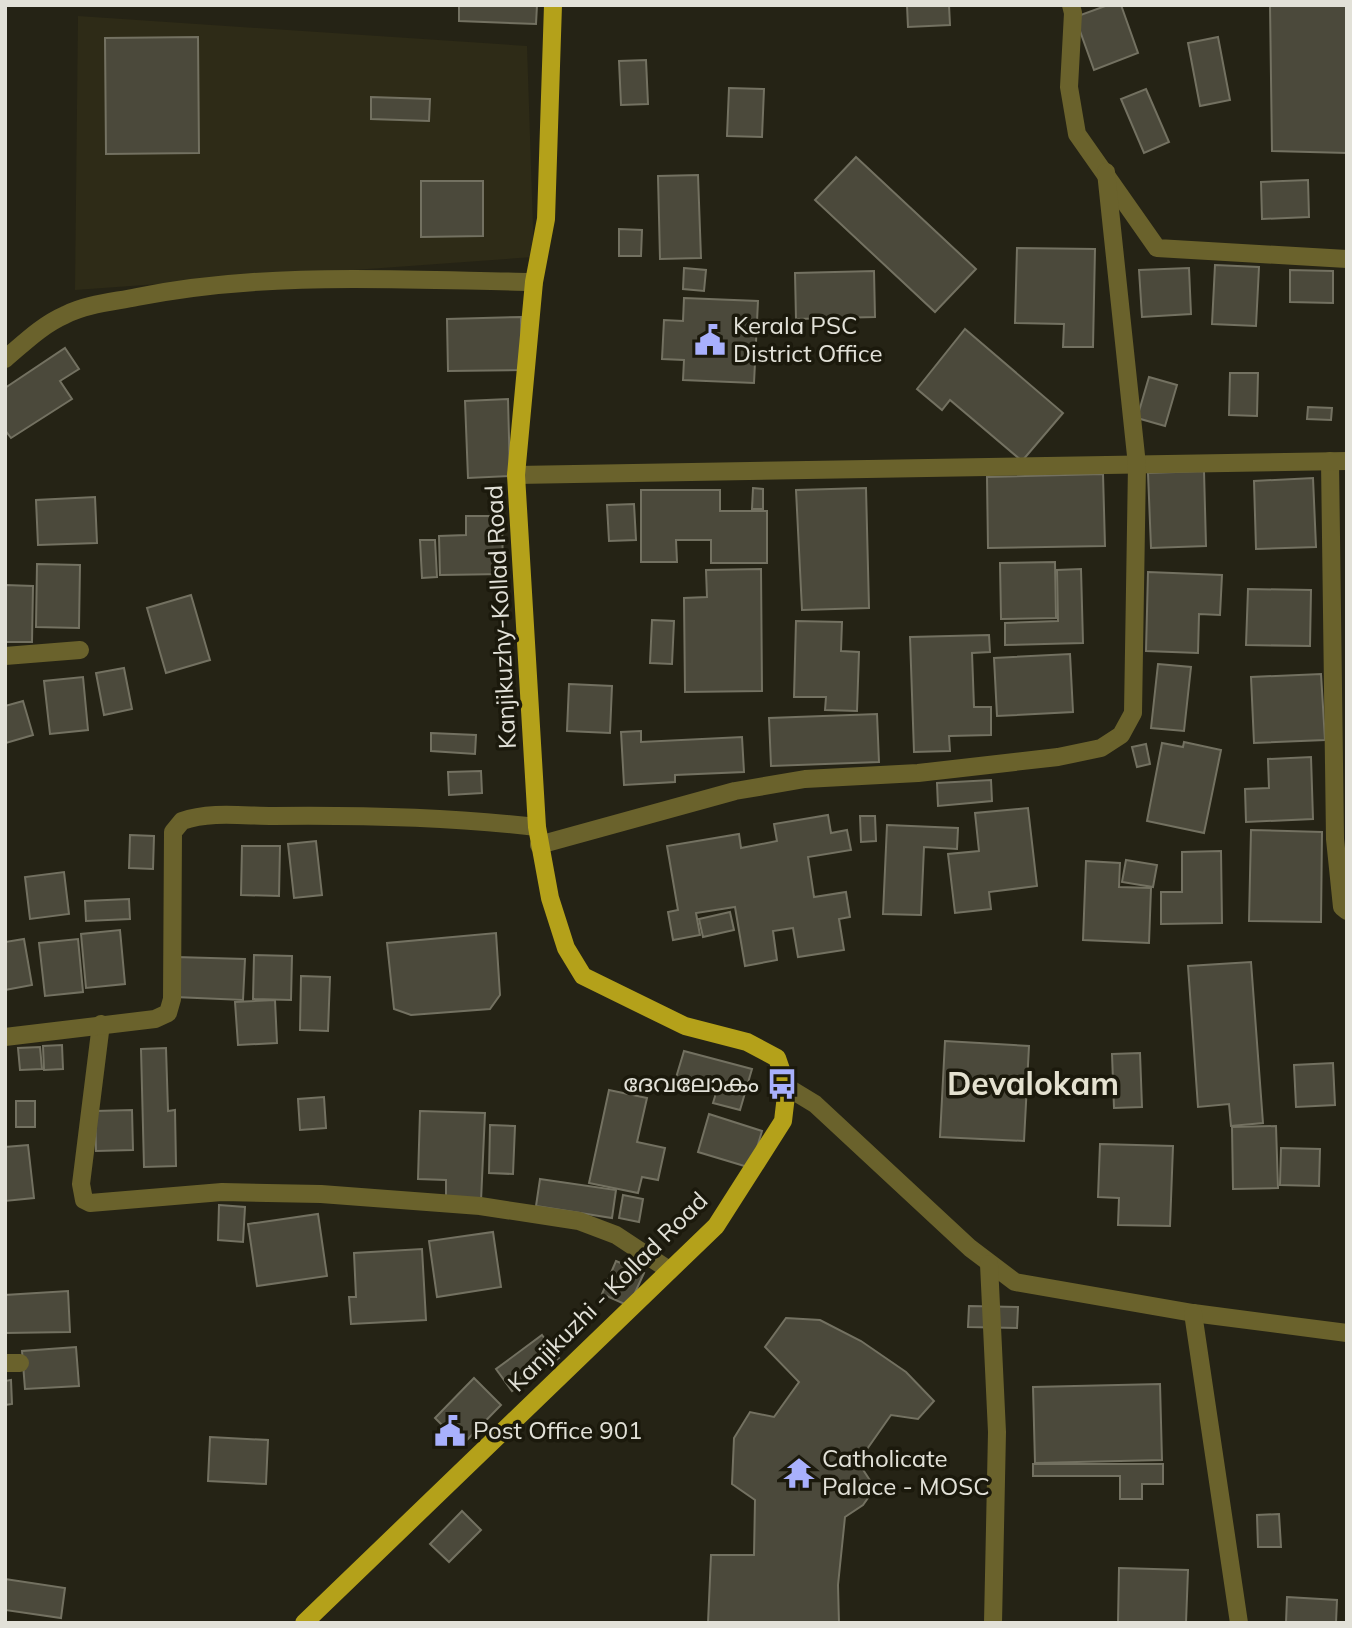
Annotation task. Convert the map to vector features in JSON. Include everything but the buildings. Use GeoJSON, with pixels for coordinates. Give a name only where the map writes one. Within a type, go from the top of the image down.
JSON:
{"type":"FeatureCollection","features":[{"type":"Feature","properties":{"kind":"main road","name":"Kanjikuzhy-Kollad Road"},"geometry":{"type":"LineString","coordinates":[[553,5],[545,219],[534,282],[516,475],[538,836],[550,898],[566,948],[583,976],[685,1027],[747,1042],[777,1058],[787,1087]]}},
{"type":"Feature","properties":{"kind":"main road","name":"Kanjikuzhi - Kollad Road"},"geometry":{"type":"LineString","coordinates":[[304,1623],[716,1226],[783,1121],[787,1087]]}},
{"type":"Feature","properties":{"kind":"street"},"geometry":{"type":"LineString","coordinates":[[1071,5],[1073,13],[1069,87],[1077,134],[1157,248],[1347,259]]}},
{"type":"Feature","properties":{"kind":"street"},"geometry":{"type":"LineString","coordinates":[[5,1037],[155,1019],[168,1013],[172,999],[173,832],[182,821],[208,816],[365,815],[457,818],[538,836],[735,791],[806,779],[918,773],[1007,762],[1101,748],[1121,735],[1133,713],[1137,465],[1106,172]]}},
{"type":"Feature","properties":{"kind":"street"},"geometry":{"type":"LineString","coordinates":[[5,359],[40,329],[65,314],[99,304],[189,287],[236,283],[372,280],[534,282]]}},
{"type":"Feature","properties":{"kind":"street"},"geometry":{"type":"LineString","coordinates":[[516,475],[1338,461],[1335,839],[1342,907],[1347,911]]}},
{"type":"Feature","properties":{"kind":"street"},"geometry":{"type":"LineString","coordinates":[[5,656],[80,650]]}},
{"type":"Feature","properties":{"kind":"street"},"geometry":{"type":"LineString","coordinates":[[102,1024],[81,1184],[84,1200],[90,1203],[222,1192],[321,1194],[480,1206],[579,1221],[616,1235],[670,1270]]}},
{"type":"Feature","properties":{"kind":"street"},"geometry":{"type":"LineString","coordinates":[[787,1087],[816,1104],[989,1264],[1015,1282],[1193,1313],[1347,1333]]}},
{"type":"Feature","properties":{"kind":"street"},"geometry":{"type":"LineString","coordinates":[[989,1264],[997,1432],[993,1623]]}},
{"type":"Feature","properties":{"kind":"street"},"geometry":{"type":"LineString","coordinates":[[1193,1313],[1239,1623]]}},
{"type":"Feature","properties":{"kind":"shaded area"},"geometry":{"type":"Polygon","coordinates":[[[78,16],[527,46],[534,257],[75,290],[78,16]]]}},
{"type":"Feature","properties":{"kind":"place","name":"Kerala PSC District Office"},"geometry":{"type":"Point","coordinates":[710,340]}},
{"type":"Feature","properties":{"kind":"place","name":"ദേവലോകം"},"geometry":{"type":"Point","coordinates":[782,1084]}},
{"type":"Feature","properties":{"kind":"place","name":"Post Office 901"},"geometry":{"type":"Point","coordinates":[450,1431]}},
{"type":"Feature","properties":{"kind":"place","name":"Catholicate Palace - MOSC"},"geometry":{"type":"Point","coordinates":[799,1473]}},
{"type":"Feature","properties":{"kind":"district","name":"Devalokam"},"geometry":{"type":"Point","coordinates":[1033,1084]}}]}
